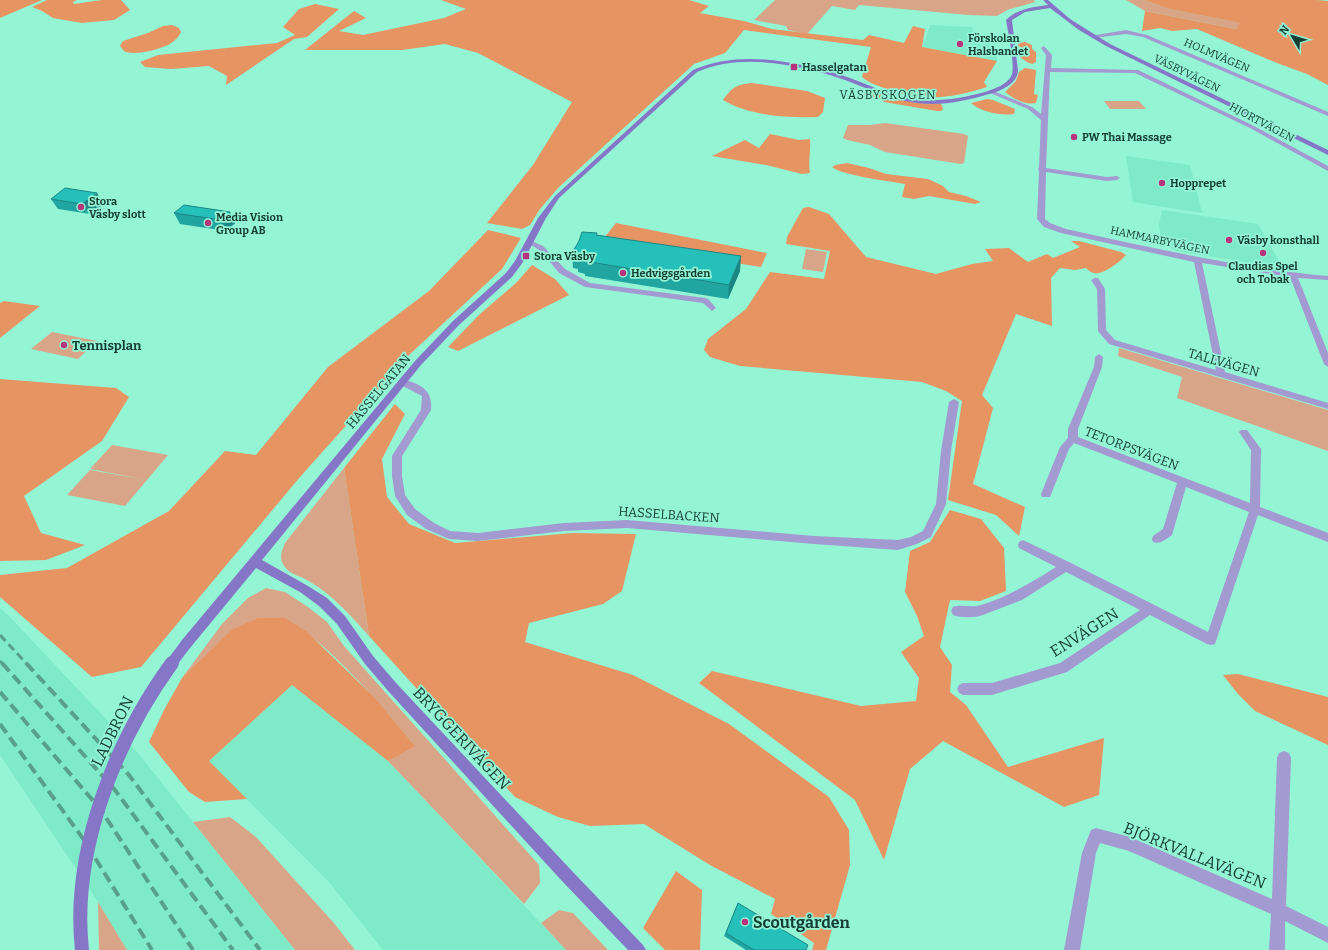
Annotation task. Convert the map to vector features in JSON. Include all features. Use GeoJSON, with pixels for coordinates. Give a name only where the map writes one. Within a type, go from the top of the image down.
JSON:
{"type":"FeatureCollection","features":[{"type":"Feature","properties":{"kind":"street","name":"VÄSBYVÄGEN"},"geometry":{"type":"LineString","coordinates":[[1045,0],[1093,36],[1173,78],[1328,153]]}},
{"type":"Feature","properties":{"kind":"street","name":"HASSELGATAN"},"geometry":{"type":"LineString","coordinates":[[253,561],[402,382],[456,323],[509,275],[519,262],[542,218],[557,197],[695,71],[710,64],[742,60],[816,69],[852,80],[885,94],[918,101],[949,102],[991,92],[1011,82],[1016,72],[1009,20],[1020,12],[1051,6]]}},
{"type":"Feature","properties":{"kind":"street","name":"HOLMVÄGEN"},"geometry":{"type":"LineString","coordinates":[[1093,36],[1126,32],[1145,36],[1328,114]]}},
{"type":"Feature","properties":{"kind":"street","name":"HAMMARBYVÄGEN"},"geometry":{"type":"LineString","coordinates":[[1044,48],[1049,55],[1041,169],[1041,219],[1046,225],[1064,231],[1198,260],[1292,275],[1328,278]]}},
{"type":"Feature","properties":{"kind":"street","name":"HJORTVÄGEN"},"geometry":{"type":"LineString","coordinates":[[1048,70],[1136,71],[1252,127],[1328,169]]}},
{"type":"Feature","properties":{"kind":"street"},"geometry":{"type":"LineString","coordinates":[[991,92],[1030,108],[1044,119]]}},
{"type":"Feature","properties":{"kind":"street"},"geometry":{"type":"LineString","coordinates":[[1041,169],[1107,179],[1117,178]]}},
{"type":"Feature","properties":{"kind":"street"},"geometry":{"type":"LineString","coordinates":[[529,243],[538,245],[546,252],[561,271],[578,281],[588,284],[704,301],[712,308]]}},
{"type":"Feature","properties":{"kind":"street"},"geometry":{"type":"LineString","coordinates":[[1198,260],[1220,374]]}},
{"type":"Feature","properties":{"kind":"street"},"geometry":{"type":"LineString","coordinates":[[1292,275],[1328,364]]}},
{"type":"Feature","properties":{"kind":"street","name":"TALLVÄGEN"},"geometry":{"type":"LineString","coordinates":[[1096,280],[1101,289],[1102,331],[1112,342],[1328,406]]}},
{"type":"Feature","properties":{"kind":"street","name":"TETORPSVÄGEN"},"geometry":{"type":"LineString","coordinates":[[1046,494],[1065,447],[1072,440],[1073,429],[1098,367],[1100,357]]}},
{"type":"Feature","properties":{"kind":"street","name":"HASSELBACKEN"},"geometry":{"type":"LineString","coordinates":[[402,382],[415,386],[426,395],[427,402],[426,410],[397,456],[397,476],[400,496],[411,512],[430,526],[449,535],[478,537],[564,527],[628,524],[814,540],[898,544],[913,540],[927,534],[941,504],[946,452],[954,402]]}},
{"type":"Feature","properties":{"kind":"street"},"geometry":{"type":"LineString","coordinates":[[1244,432],[1256,449],[1255,510]]}},
{"type":"Feature","properties":{"kind":"street","name":"TETORPSVÄGEN"},"geometry":{"type":"LineString","coordinates":[[1072,440],[1328,538]]}},
{"type":"Feature","properties":{"kind":"street","name":"TETORPSVÄGEN"},"geometry":{"type":"LineString","coordinates":[[1157,539],[1168,532],[1182,482]]}},
{"type":"Feature","properties":{"kind":"street","name":"ENVÄGEN"},"geometry":{"type":"LineString","coordinates":[[1023,545],[1067,566],[1210,640],[1255,510]]}},
{"type":"Feature","properties":{"kind":"street","name":"LADBRON"},"geometry":{"type":"LineString","coordinates":[[82,950],[80,914],[89,841],[100,799],[118,753],[151,692],[186,644],[253,561]]}},
{"type":"Feature","properties":{"kind":"street","name":"BRYGGERIVÄGEN"},"geometry":{"type":"LineString","coordinates":[[253,561],[304,589],[323,602],[341,620],[370,660],[393,688],[551,859],[638,950]]}},
{"type":"Feature","properties":{"kind":"street"},"geometry":{"type":"LineString","coordinates":[[957,611],[979,611],[1018,596],[1067,566]]}},
{"type":"Feature","properties":{"kind":"street","name":"ENVÄGEN"},"geometry":{"type":"LineString","coordinates":[[963,689],[992,689],[1063,668],[1150,609]]}},
{"type":"Feature","properties":{"kind":"street","name":"BJÖRKVALLAVÄGEN"},"geometry":{"type":"LineString","coordinates":[[1277,950],[1284,758]]}},
{"type":"Feature","properties":{"kind":"street","name":"BJÖRKVALLAVÄGEN"},"geometry":{"type":"LineString","coordinates":[[1072,950],[1089,853],[1096,836],[1130,844],[1278,908],[1328,935]]}},
{"type":"Feature","properties":{"kind":"shaded area"},"geometry":{"type":"Polygon","coordinates":[[[0,0],[42,0],[0,18],[0,0]]]}},
{"type":"Feature","properties":{"kind":"shaded area"},"geometry":{"type":"Polygon","coordinates":[[[47,0],[77,0],[73,2],[74,4],[102,0],[121,0],[130,10],[114,20],[82,23],[53,18],[32,7],[47,0]]]}},
{"type":"Feature","properties":{"kind":"shaded area"},"geometry":{"type":"Polygon","coordinates":[[[441,0],[689,0],[709,6],[700,13],[744,21],[772,29],[863,40],[869,35],[904,43],[913,26],[925,29],[922,47],[997,61],[984,82],[987,87],[961,94],[923,97],[897,92],[873,84],[862,77],[871,47],[744,30],[725,53],[694,64],[558,188],[540,209],[530,225],[522,229],[487,223],[533,165],[572,102],[478,53],[445,44],[402,50],[305,50],[354,11],[366,18],[339,31],[363,35],[444,18],[466,9],[441,0]]]}},
{"type":"Feature","properties":{"kind":"shaded area"},"geometry":{"type":"Polygon","coordinates":[[[775,0],[1034,0],[1035,2],[1007,10],[997,16],[968,15],[859,5],[855,10],[832,6],[807,34],[788,30],[786,26],[754,20],[775,0]]]}},
{"type":"Feature","properties":{"kind":"shaded area"},"geometry":{"type":"Polygon","coordinates":[[[1126,0],[1144,0],[1169,9],[1242,23],[1236,29],[1145,11],[1126,0]]]}},
{"type":"Feature","properties":{"kind":"shaded area"},"geometry":{"type":"Polygon","coordinates":[[[1144,0],[1328,1],[1328,85],[1307,74],[1197,29],[1172,31],[1160,28],[1142,31],[1145,11],[1236,29],[1241,23],[1169,9],[1144,0]]]}},
{"type":"Feature","properties":{"kind":"shaded area"},"geometry":{"type":"Polygon","coordinates":[[[315,4],[339,9],[307,37],[294,39],[226,85],[227,76],[209,66],[171,69],[145,67],[140,62],[158,55],[277,43],[295,35],[283,27],[299,9],[315,4]]]}},
{"type":"Feature","properties":{"kind":"shaded area"},"geometry":{"type":"Polygon","coordinates":[[[172,25],[179,28],[181,32],[171,43],[158,49],[129,53],[124,51],[120,46],[123,41],[148,33],[163,26],[172,25]]]}},
{"type":"Feature","properties":{"kind":"shaded area","name":"Förskolan Halsbandet"},"geometry":{"type":"Polygon","coordinates":[[[930,25],[972,27],[976,40],[995,42],[997,61],[923,47],[930,25]]]}},
{"type":"Feature","properties":{"kind":"shaded area"},"geometry":{"type":"Polygon","coordinates":[[[1025,42],[1032,45],[1032,49],[1036,52],[1036,62],[1032,64],[1020,57],[1019,52],[1023,48],[1018,46],[1018,43],[1025,42]]]}},
{"type":"Feature","properties":{"kind":"shaded area"},"geometry":{"type":"Polygon","coordinates":[[[1025,68],[1036,70],[1034,94],[1038,95],[1036,103],[1020,101],[1005,92],[1016,81],[1019,72],[1025,68]]]}},
{"type":"Feature","properties":{"kind":"shaded area"},"geometry":{"type":"Polygon","coordinates":[[[752,83],[807,91],[825,98],[823,112],[818,117],[769,115],[745,110],[723,100],[736,87],[752,83]]]}},
{"type":"Feature","properties":{"kind":"shaded area"},"geometry":{"type":"Polygon","coordinates":[[[873,92],[917,103],[941,104],[943,109],[941,111],[937,111],[884,102],[881,99],[858,94],[873,92]]]}},
{"type":"Feature","properties":{"kind":"shaded area"},"geometry":{"type":"Polygon","coordinates":[[[987,99],[1015,109],[1014,114],[991,113],[980,109],[971,103],[987,99]]]}},
{"type":"Feature","properties":{"kind":"shaded area"},"geometry":{"type":"Polygon","coordinates":[[[1104,101],[1139,101],[1146,109],[1110,109],[1104,101]]]}},
{"type":"Feature","properties":{"kind":"shaded area"},"geometry":{"type":"Polygon","coordinates":[[[885,123],[964,134],[968,136],[964,163],[961,164],[885,152],[870,145],[843,138],[848,125],[885,123]]]}},
{"type":"Feature","properties":{"kind":"shaded area"},"geometry":{"type":"Polygon","coordinates":[[[770,134],[799,140],[810,139],[810,173],[802,174],[766,165],[712,156],[745,140],[759,148],[770,134]]]}},
{"type":"Feature","properties":{"kind":"shaded area","name":"Hopprepet"},"geometry":{"type":"Polygon","coordinates":[[[1126,156],[1190,165],[1202,213],[1133,202],[1126,156]]]}},
{"type":"Feature","properties":{"kind":"shaded area"},"geometry":{"type":"Polygon","coordinates":[[[847,163],[886,174],[928,179],[943,186],[949,192],[966,196],[981,202],[975,204],[929,196],[914,199],[902,197],[905,184],[856,176],[832,167],[847,163]]]}},
{"type":"Feature","properties":{"kind":"shaded area"},"geometry":{"type":"Polygon","coordinates":[[[809,207],[829,214],[866,257],[936,274],[972,264],[993,261],[985,249],[1009,248],[1028,262],[1047,254],[1053,258],[1080,247],[1071,241],[1079,241],[1121,252],[1126,255],[1111,267],[1097,273],[1086,268],[1075,270],[1060,268],[1051,278],[1052,326],[1016,314],[982,395],[993,408],[973,484],[1025,507],[1019,536],[996,515],[948,500],[962,401],[946,391],[922,382],[740,366],[710,357],[704,350],[708,339],[746,309],[770,272],[824,279],[830,251],[786,244],[787,237],[803,208],[809,207]]]}},
{"type":"Feature","properties":{"kind":"shaded area"},"geometry":{"type":"Polygon","coordinates":[[[1162,210],[1258,224],[1283,268],[1176,251],[1161,242],[1159,224],[1162,210]]]}},
{"type":"Feature","properties":{"kind":"shaded area"},"geometry":{"type":"Polygon","coordinates":[[[616,223],[767,253],[761,267],[601,242],[616,223]]]}},
{"type":"Feature","properties":{"kind":"shaded area"},"geometry":{"type":"Polygon","coordinates":[[[488,230],[521,238],[502,269],[409,355],[300,477],[141,667],[92,677],[0,597],[0,575],[67,568],[169,511],[225,451],[256,455],[328,367],[429,291],[488,230]]]}},
{"type":"Feature","properties":{"kind":"shaded area"},"geometry":{"type":"Polygon","coordinates":[[[806,249],[827,252],[823,272],[802,269],[806,249]]]}},
{"type":"Feature","properties":{"kind":"shaded area"},"geometry":{"type":"Polygon","coordinates":[[[532,265],[555,279],[569,295],[458,351],[448,347],[480,314],[516,283],[532,265]]]}},
{"type":"Feature","properties":{"kind":"shaded area"},"geometry":{"type":"Polygon","coordinates":[[[4,301],[40,306],[0,338],[0,303],[4,301]]]}},
{"type":"Feature","properties":{"kind":"shaded area","name":"Tennisplan"},"geometry":{"type":"Polygon","coordinates":[[[52,332],[97,341],[78,359],[31,349],[52,332]]]}},
{"type":"Feature","properties":{"kind":"shaded area"},"geometry":{"type":"Polygon","coordinates":[[[1119,348],[1328,410],[1328,451],[1177,398],[1182,377],[1118,356],[1119,348]]]}},
{"type":"Feature","properties":{"kind":"shaded area"},"geometry":{"type":"Polygon","coordinates":[[[0,379],[116,388],[129,397],[102,441],[24,496],[41,533],[85,545],[46,560],[0,561],[0,379]]]}},
{"type":"Feature","properties":{"kind":"shaded area"},"geometry":{"type":"Polygon","coordinates":[[[395,404],[405,414],[382,459],[387,497],[409,524],[455,543],[573,533],[636,534],[622,591],[603,604],[529,623],[525,642],[633,675],[729,724],[829,797],[849,830],[850,865],[826,950],[812,950],[814,943],[771,914],[775,899],[710,865],[644,824],[590,826],[558,817],[515,797],[369,636],[344,468],[395,404]]]}},
{"type":"Feature","properties":{"kind":"shaded area"},"geometry":{"type":"Polygon","coordinates":[[[112,445],[168,455],[147,480],[90,469],[112,445]]]}},
{"type":"Feature","properties":{"kind":"shaded area"},"geometry":{"type":"Polygon","coordinates":[[[344,468],[369,636],[340,605],[325,592],[288,570],[283,564],[281,558],[285,543],[344,468]]]}},
{"type":"Feature","properties":{"kind":"shaded area"},"geometry":{"type":"Polygon","coordinates":[[[90,470],[147,480],[125,506],[67,495],[90,470]]]}},
{"type":"Feature","properties":{"kind":"shaded area"},"geometry":{"type":"Polygon","coordinates":[[[950,510],[981,519],[1004,548],[1006,591],[980,601],[950,600],[940,647],[952,665],[950,692],[966,705],[1008,767],[1104,738],[1099,795],[1064,807],[943,741],[910,769],[884,860],[855,800],[699,683],[712,671],[861,706],[916,701],[919,678],[901,652],[924,636],[917,616],[905,592],[910,551],[930,542],[950,510]]]}},
{"type":"Feature","properties":{"kind":"shaded area"},"geometry":{"type":"Polygon","coordinates":[[[266,588],[285,592],[327,622],[344,646],[539,865],[540,883],[524,904],[388,761],[414,745],[400,728],[370,693],[338,660],[286,618],[182,678],[222,624],[248,598],[266,588]]]}},
{"type":"Feature","properties":{"kind":"shaded area"},"geometry":{"type":"Polygon","coordinates":[[[0,608],[138,753],[295,950],[127,950],[98,902],[0,755],[0,608]]]}},
{"type":"Feature","properties":{"kind":"shaded area"},"geometry":{"type":"Polygon","coordinates":[[[258,618],[286,618],[307,632],[375,698],[415,746],[388,761],[292,685],[209,761],[247,799],[205,802],[189,792],[149,742],[164,710],[182,678],[233,629],[258,618]]]}},
{"type":"Feature","properties":{"kind":"shaded area"},"geometry":{"type":"Polygon","coordinates":[[[1238,674],[1328,697],[1328,745],[1255,711],[1238,694],[1223,675],[1238,674]]]}},
{"type":"Feature","properties":{"kind":"shaded area"},"geometry":{"type":"Polygon","coordinates":[[[292,685],[388,761],[566,950],[383,950],[328,881],[209,761],[292,685]]]}},
{"type":"Feature","properties":{"kind":"shaded area"},"geometry":{"type":"Polygon","coordinates":[[[230,817],[256,837],[333,922],[355,950],[295,950],[193,822],[230,817]]]}},
{"type":"Feature","properties":{"kind":"shaded area"},"geometry":{"type":"Polygon","coordinates":[[[676,871],[702,890],[700,950],[665,950],[643,928],[676,871]]]}},
{"type":"Feature","properties":{"kind":"shaded area"},"geometry":{"type":"Polygon","coordinates":[[[98,902],[127,950],[99,950],[98,902]]]}},
{"type":"Feature","properties":{"kind":"shaded area"},"geometry":{"type":"Polygon","coordinates":[[[559,910],[573,913],[608,950],[566,950],[541,923],[559,910]]]}},
{"type":"Feature","properties":{"kind":"building"},"geometry":{"type":"Polygon","coordinates":[[[65,188],[97,193],[82,204],[51,199],[65,188]]]}},
{"type":"Feature","properties":{"kind":"building"},"geometry":{"type":"Polygon","coordinates":[[[184,205],[230,212],[221,220],[174,213],[184,205]]]}},
{"type":"Feature","properties":{"kind":"building"},"geometry":{"type":"Polygon","coordinates":[[[582,232],[597,233],[596,235],[741,256],[729,285],[584,261],[586,259],[577,258],[579,254],[572,253],[582,232]]]}},
{"type":"Feature","properties":{"kind":"building","name":"Scoutgården"},"geometry":{"type":"Polygon","coordinates":[[[738,903],[808,945],[806,950],[754,950],[726,933],[738,903]]]}},
{"type":"Feature","properties":{"kind":"railway"},"geometry":{"type":"LineString","coordinates":[[0,635],[27,664]]}},
{"type":"Feature","properties":{"kind":"railway"},"geometry":{"type":"LineString","coordinates":[[2,663],[115,790],[233,950]]}},
{"type":"Feature","properties":{"kind":"railway"},"geometry":{"type":"LineString","coordinates":[[26,663],[129,775],[260,950]]}},
{"type":"Feature","properties":{"kind":"railway"},"geometry":{"type":"LineString","coordinates":[[0,692],[101,810],[193,950]]}},
{"type":"Feature","properties":{"kind":"railway"},"geometry":{"type":"LineString","coordinates":[[0,724],[84,840],[152,950]]}},
{"type":"Feature","properties":{"kind":"place","name":"Förskolan Halsbandet"},"geometry":{"type":"Point","coordinates":[960,44]}},
{"type":"Feature","properties":{"kind":"place","name":"Hasselgatan"},"geometry":{"type":"Point","coordinates":[794,67]}},
{"type":"Feature","properties":{"kind":"place","name":"PW Thai Massage"},"geometry":{"type":"Point","coordinates":[1074,137]}},
{"type":"Feature","properties":{"kind":"place","name":"Hopprepet"},"geometry":{"type":"Point","coordinates":[1162,183]}},
{"type":"Feature","properties":{"kind":"place","name":"Stora Väsby slott"},"geometry":{"type":"Point","coordinates":[81,207]}},
{"type":"Feature","properties":{"kind":"place","name":"Media Vision Group AB"},"geometry":{"type":"Point","coordinates":[208,223]}},
{"type":"Feature","properties":{"kind":"place","name":"Väsby konsthall"},"geometry":{"type":"Point","coordinates":[1229,240]}},
{"type":"Feature","properties":{"kind":"place","name":"Claudias Spel och Tobak"},"geometry":{"type":"Point","coordinates":[1263,253]}},
{"type":"Feature","properties":{"kind":"place","name":"Stora Väsby"},"geometry":{"type":"Point","coordinates":[526,256]}},
{"type":"Feature","properties":{"kind":"place","name":"Hedvigsgården"},"geometry":{"type":"Point","coordinates":[623,273]}},
{"type":"Feature","properties":{"kind":"place","name":"Tennisplan"},"geometry":{"type":"Point","coordinates":[64,345]}},
{"type":"Feature","properties":{"kind":"place","name":"Scoutgården"},"geometry":{"type":"Point","coordinates":[745,922]}},
{"type":"Feature","properties":{"kind":"district","name":"VÄSBYSKOGEN"},"geometry":{"type":"Point","coordinates":[888,95]}}]}
